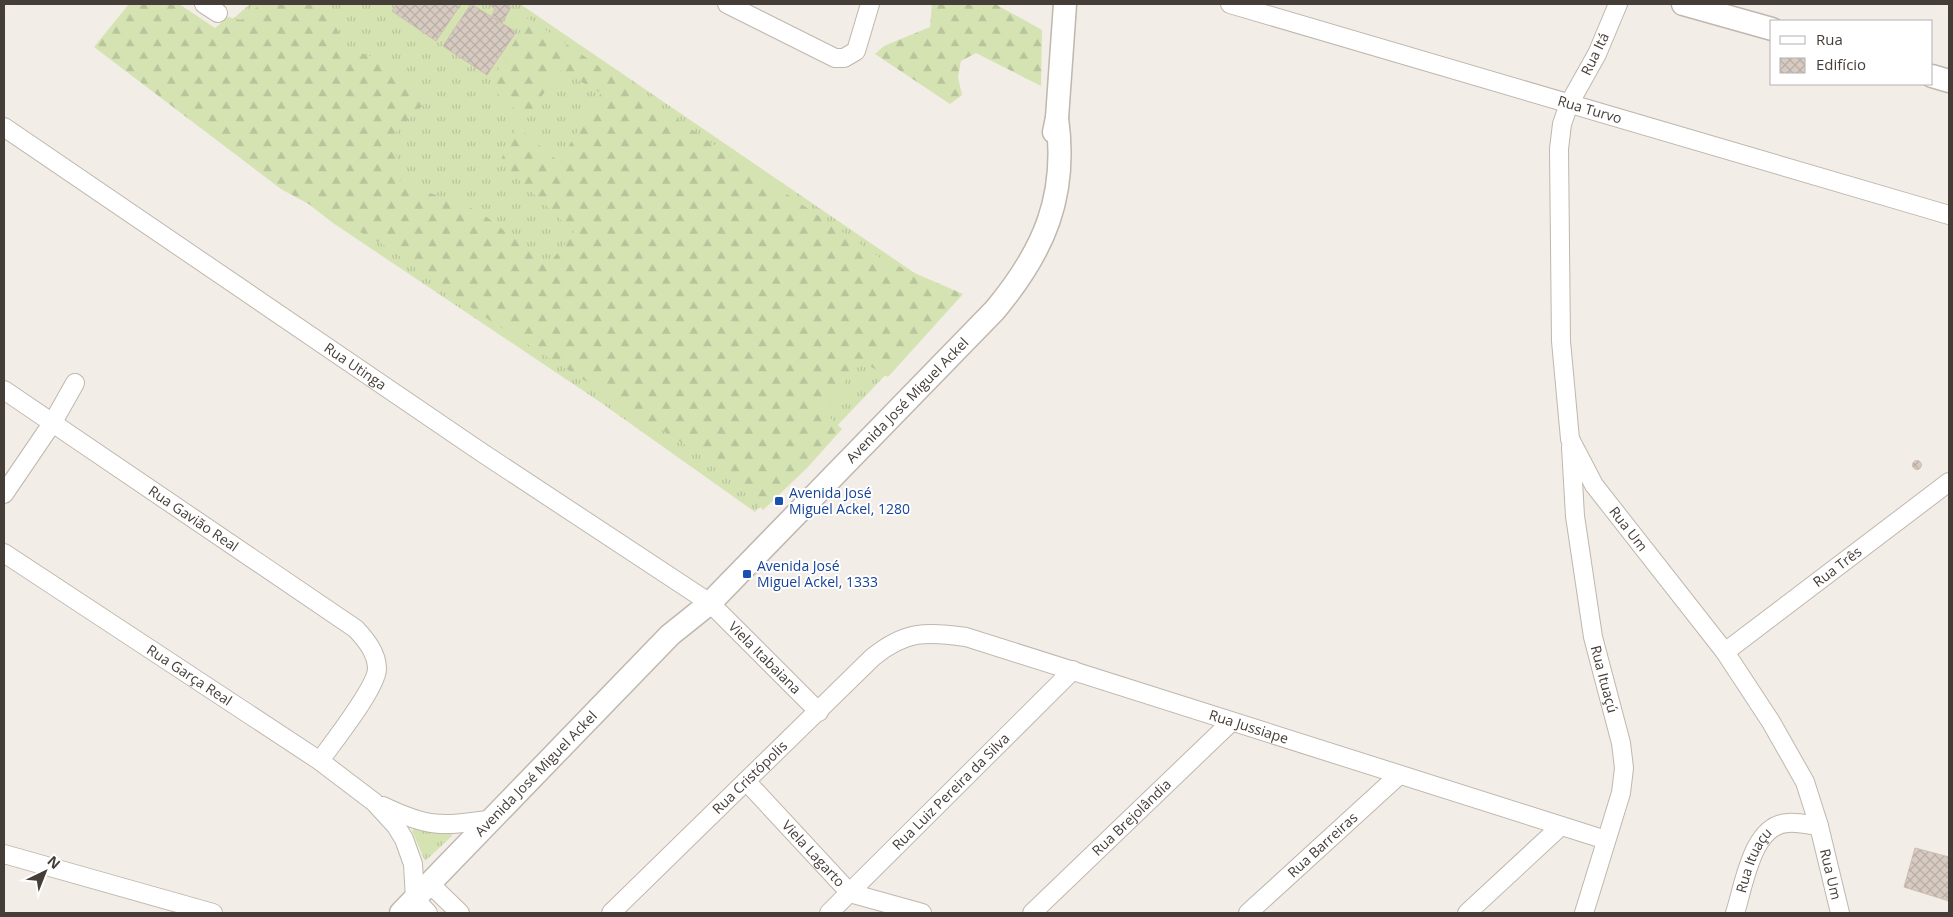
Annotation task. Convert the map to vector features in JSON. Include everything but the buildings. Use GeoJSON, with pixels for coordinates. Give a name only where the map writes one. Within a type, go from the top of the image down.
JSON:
{"type":"FeatureCollection","features":[{"type":"Feature","properties":{"kind":"street"},"geometry":{"type":"LineString","coordinates":[[727,4],[835,58],[844,58],[856,51],[870,4]]}},
{"type":"Feature","properties":{"kind":"street","name":"Avenida José Miguel Ackel"},"geometry":{"type":"LineString","coordinates":[[418,902],[494,819],[705,600],[954,333],[1006,273],[1024,244],[1036,216],[1046,184],[1057,118],[1065,4]]}},
{"type":"Feature","properties":{"kind":"street","name":"Rua Turvo"},"geometry":{"type":"LineString","coordinates":[[1230,4],[1949,215]]}},
{"type":"Feature","properties":{"kind":"street","name":"Rua Itá"},"geometry":{"type":"LineString","coordinates":[[1569,104],[1597,54],[1618,4]]}},
{"type":"Feature","properties":{"kind":"street"},"geometry":{"type":"LineString","coordinates":[[1683,4],[1770,29]]}},
{"type":"Feature","properties":{"kind":"street"},"geometry":{"type":"LineString","coordinates":[[1933,76],[1949,81]]}},
{"type":"Feature","properties":{"kind":"street","name":"Rua Um"},"geometry":{"type":"LineString","coordinates":[[1569,104],[1562,124],[1559,149],[1561,341],[1570,439],[1594,485],[1725,652],[1771,722],[1804,782],[1819,826],[1840,913]]}},
{"type":"Feature","properties":{"kind":"street","name":"Rua Utinga"},"geometry":{"type":"LineString","coordinates":[[4,126],[481,452],[705,600]]}},
{"type":"Feature","properties":{"kind":"street"},"geometry":{"type":"LineString","coordinates":[[4,494],[53,422],[75,383]]}},
{"type":"Feature","properties":{"kind":"street","name":"Rua Gavião Real"},"geometry":{"type":"LineString","coordinates":[[4,390],[356,630],[368,642],[374,655],[377,670],[371,686],[320,761]]}},
{"type":"Feature","properties":{"kind":"street","name":"Rua Ituaçú"},"geometry":{"type":"LineString","coordinates":[[1570,439],[1574,507],[1593,637],[1621,743],[1624,768],[1621,793],[1584,913]]}},
{"type":"Feature","properties":{"kind":"street","name":"Rua Três"},"geometry":{"type":"LineString","coordinates":[[1725,652],[1949,482]]}},
{"type":"Feature","properties":{"kind":"street"},"geometry":{"type":"LineString","coordinates":[[1574,507],[1584,498],[1591,495],[1604,498]]}},
{"type":"Feature","properties":{"kind":"street","name":"Rua Garça Real"},"geometry":{"type":"LineString","coordinates":[[4,553],[320,761],[374,802]]}},
{"type":"Feature","properties":{"kind":"street","name":"Viela Itabaiana"},"geometry":{"type":"LineString","coordinates":[[705,600],[819,712]]}},
{"type":"Feature","properties":{"kind":"street","name":"Rua Jussiape"},"geometry":{"type":"LineString","coordinates":[[890,643],[910,635],[947,634],[966,637],[1074,670],[1230,723],[1606,840]]}},
{"type":"Feature","properties":{"kind":"street","name":"Rua Cristópolis"},"geometry":{"type":"LineString","coordinates":[[611,913],[890,643]]}},
{"type":"Feature","properties":{"kind":"street","name":"Rua Luiz Pereira da Silva"},"geometry":{"type":"LineString","coordinates":[[829,913],[1074,670]]}},
{"type":"Feature","properties":{"kind":"street","name":"Rua Brejolândia"},"geometry":{"type":"LineString","coordinates":[[1032,913],[1230,723]]}},
{"type":"Feature","properties":{"kind":"street","name":"Rua Barreiras"},"geometry":{"type":"LineString","coordinates":[[1248,913],[1398,776]]}},
{"type":"Feature","properties":{"kind":"street","name":"Viela Lagarto"},"geometry":{"type":"LineString","coordinates":[[746,781],[850,893],[922,913]]}},
{"type":"Feature","properties":{"kind":"street"},"geometry":{"type":"LineString","coordinates":[[374,802],[422,823],[451,825],[494,819]]}},
{"type":"Feature","properties":{"kind":"street"},"geometry":{"type":"LineString","coordinates":[[374,802],[396,826],[410,851],[418,902],[460,913]]}},
{"type":"Feature","properties":{"kind":"street","name":"Rua Ituaçu"},"geometry":{"type":"LineString","coordinates":[[1735,913],[1755,848],[1762,836],[1774,827],[1787,822],[1819,826]]}},
{"type":"Feature","properties":{"kind":"street"},"geometry":{"type":"LineString","coordinates":[[1467,913],[1561,826]]}},
{"type":"Feature","properties":{"kind":"street"},"geometry":{"type":"LineString","coordinates":[[4,854],[213,913]]}},
{"type":"Feature","properties":{"kind":"green space"},"geometry":{"type":"Polygon","coordinates":[[[129,4],[179,4],[215,28],[228,17],[241,20],[261,4],[324,5],[347,48],[381,60],[430,98],[394,134],[400,182],[479,211],[548,265],[574,232],[500,162],[517,126],[559,162],[601,93],[560,70],[526,119],[489,86],[528,18],[882,259],[963,294],[888,377],[860,360],[824,412],[842,429],[807,468],[763,510],[720,467],[480,314],[384,245],[281,189],[94,47],[129,4]]]}},
{"type":"Feature","properties":{"kind":"green space"},"geometry":{"type":"Polygon","coordinates":[[[250,4],[520,4],[941,291],[953,304],[755,512],[600,402],[333,223],[156,86],[250,4]]]}},
{"type":"Feature","properties":{"kind":"green space"},"geometry":{"type":"Polygon","coordinates":[[[932,4],[995,4],[1042,30],[1041,86],[976,53],[961,61],[958,77],[962,95],[950,104],[875,54],[884,46],[930,27],[932,4]]]}},
{"type":"Feature","properties":{"kind":"green space"},"geometry":{"type":"Polygon","coordinates":[[[415,827],[451,831],[452,836],[425,861],[412,831],[415,827]]]}},
{"type":"Feature","properties":{"kind":"place","name":"Avenida José Miguel Ackel, 1280"},"geometry":{"type":"Point","coordinates":[779,501]}},
{"type":"Feature","properties":{"kind":"place","name":"Avenida José Miguel Ackel, 1333"},"geometry":{"type":"Point","coordinates":[747,574]}}]}
